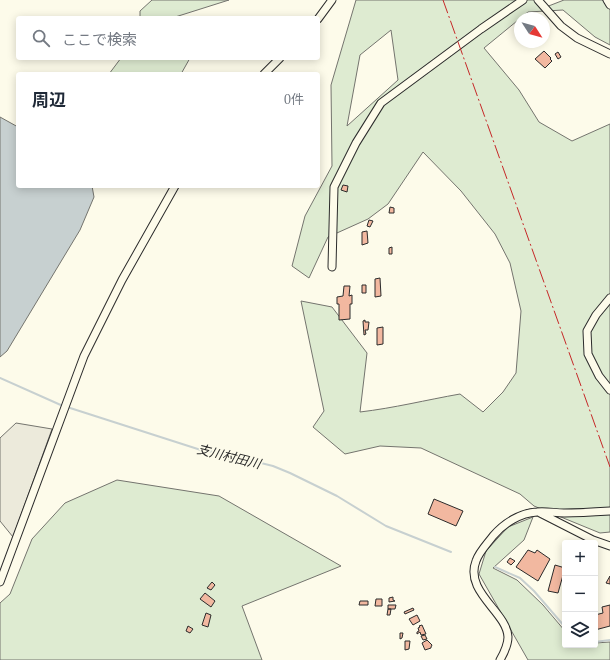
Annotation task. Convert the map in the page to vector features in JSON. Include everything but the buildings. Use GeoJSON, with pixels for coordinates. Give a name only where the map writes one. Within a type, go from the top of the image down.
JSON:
{"type":"FeatureCollection","features":[{"type":"Feature","properties":{"kind":"street"},"geometry":{"type":"LineString","coordinates":[[320,16],[332,0]]}},
{"type":"Feature","properties":{"kind":"street"},"geometry":{"type":"LineString","coordinates":[[332,267],[334,187],[356,143],[381,103],[523,0]]}},
{"type":"Feature","properties":{"kind":"street"},"geometry":{"type":"LineString","coordinates":[[538,0],[561,26],[577,38],[610,54]]}},
{"type":"Feature","properties":{"kind":"street"},"geometry":{"type":"LineString","coordinates":[[607,0],[610,5]]}},
{"type":"Feature","properties":{"kind":"street"},"geometry":{"type":"LineString","coordinates":[[266,72],[278,60]]}},
{"type":"Feature","properties":{"kind":"street"},"geometry":{"type":"LineString","coordinates":[[0,582],[84,356],[122,280],[174,188]]}},
{"type":"Feature","properties":{"kind":"street"},"geometry":{"type":"LineString","coordinates":[[610,298],[596,315],[587,331],[588,354],[599,376],[610,390]]}},
{"type":"Feature","properties":{"kind":"street"},"geometry":{"type":"LineString","coordinates":[[500,660],[505,651],[508,637],[503,624],[486,600],[475,579],[474,571],[476,562],[481,553],[498,530],[516,518],[537,512],[564,513],[610,511]]}},
{"type":"Feature","properties":{"kind":"street"},"geometry":{"type":"LineString","coordinates":[[537,512],[593,540],[610,546]]}},
{"type":"Feature","properties":{"kind":"green space"},"geometry":{"type":"Polygon","coordinates":[[[152,0],[229,0],[178,16],[140,16],[140,11],[152,0]]]}},
{"type":"Feature","properties":{"kind":"green space"},"geometry":{"type":"Polygon","coordinates":[[[356,0],[541,0],[546,7],[564,0],[602,0],[610,7],[610,45],[595,37],[563,10],[514,12],[514,23],[484,48],[519,90],[539,122],[572,141],[610,124],[610,532],[600,533],[534,506],[520,494],[421,448],[380,446],[345,454],[313,427],[324,411],[301,301],[332,307],[367,353],[360,412],[460,394],[483,412],[503,392],[516,373],[521,311],[510,263],[495,234],[461,191],[423,152],[388,204],[368,219],[328,237],[309,278],[292,266],[305,216],[332,166],[331,85],[356,0]],[[391,30],[360,55],[347,126],[398,80],[391,30]]]}},
{"type":"Feature","properties":{"kind":"green space"},"geometry":{"type":"Polygon","coordinates":[[[120,60],[189,60],[182,72],[110,72],[120,60]]]}},
{"type":"Feature","properties":{"kind":"green space"},"geometry":{"type":"Polygon","coordinates":[[[117,480],[219,496],[341,566],[242,606],[262,660],[0,660],[0,603],[10,594],[32,539],[65,503],[117,480]]]}},
{"type":"Feature","properties":{"kind":"green space"},"geometry":{"type":"Polygon","coordinates":[[[533,517],[524,540],[493,568],[517,580],[543,605],[562,627],[562,648],[598,648],[598,643],[610,642],[610,660],[528,660],[479,574],[486,551],[508,527],[533,517]]]}},
{"type":"Feature","properties":{"kind":"shaded area"},"geometry":{"type":"Polygon","coordinates":[[[0,117],[16,126],[16,188],[92,188],[94,197],[80,230],[7,351],[0,357],[0,117]]]}},
{"type":"Feature","properties":{"kind":"shaded area"},"geometry":{"type":"Polygon","coordinates":[[[16,423],[52,429],[13,537],[0,521],[0,438],[16,423]]]}},
{"type":"Feature","properties":{"kind":"waterway","name":"支川村田川"},"geometry":{"type":"LineString","coordinates":[[0,378],[63,406]]}},
{"type":"Feature","properties":{"kind":"waterway","name":"支川村田川"},"geometry":{"type":"LineString","coordinates":[[67,407],[204,451],[217,452],[230,459],[245,459],[273,466],[337,496],[386,526],[451,552]]}},
{"type":"Feature","properties":{"kind":"waterway","name":"支川村田川"},"geometry":{"type":"LineString","coordinates":[[495,567],[520,578],[534,591],[562,624]]}},
{"type":"Feature","properties":{"kind":"waterway","name":"支川村田川"},"geometry":{"type":"LineString","coordinates":[[598,642],[610,640]]}},
{"type":"Feature","properties":{"kind":"power"},"geometry":{"type":"LineString","coordinates":[[443,0],[610,467]]}}]}
